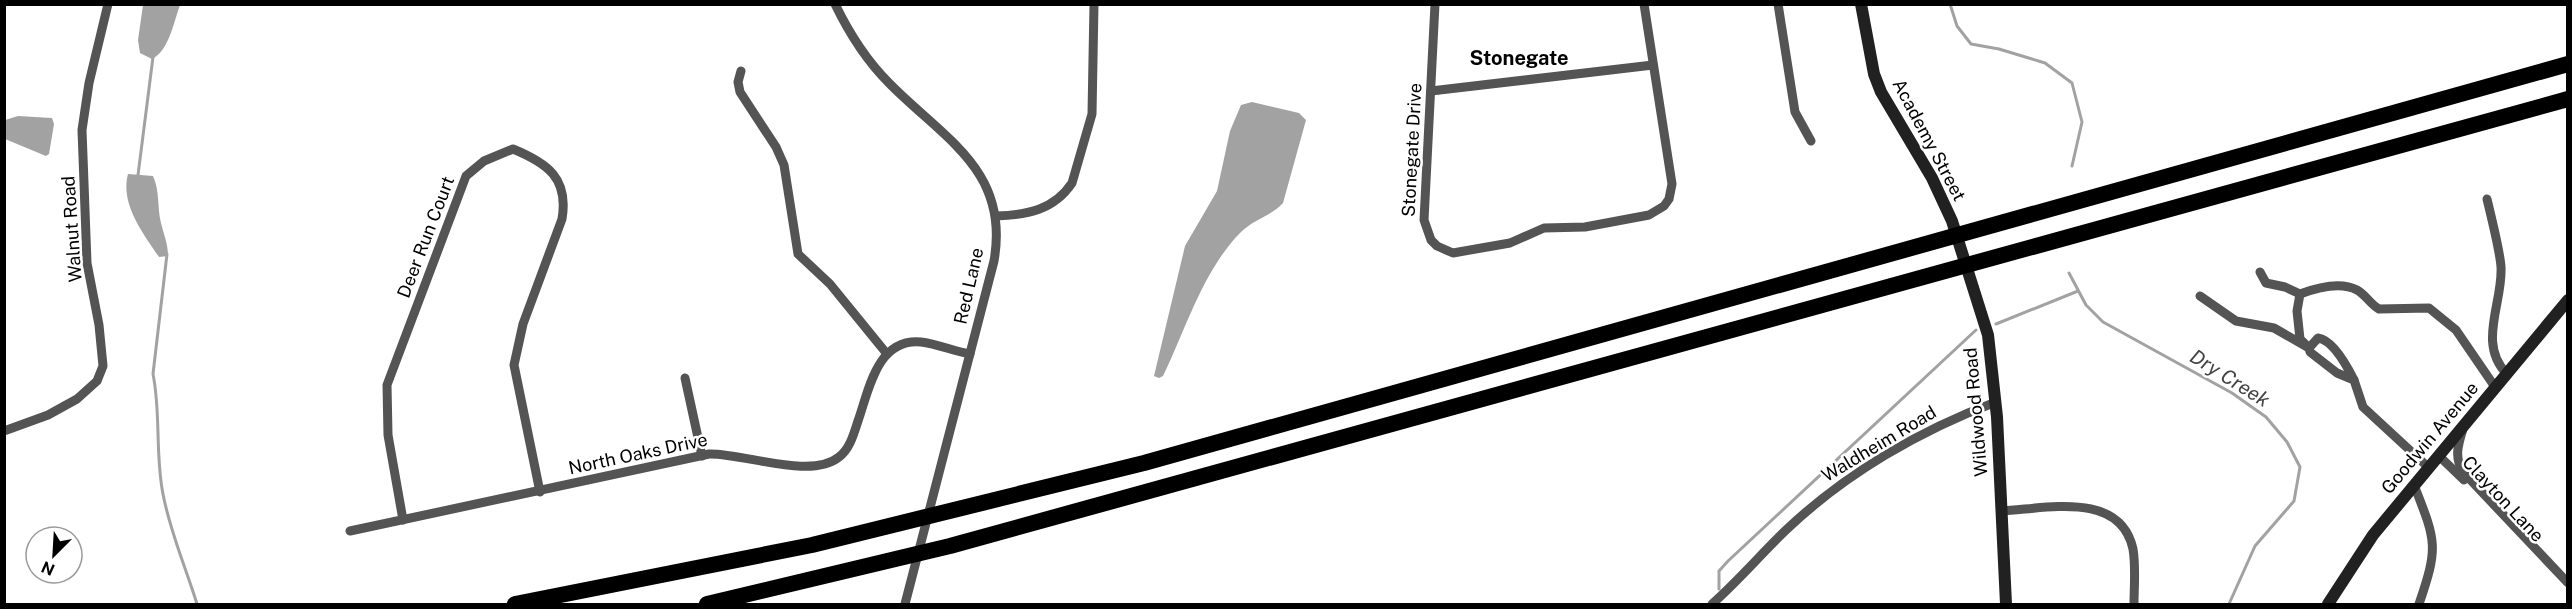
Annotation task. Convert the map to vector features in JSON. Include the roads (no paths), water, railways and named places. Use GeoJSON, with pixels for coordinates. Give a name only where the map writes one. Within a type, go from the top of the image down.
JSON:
{"type":"FeatureCollection","features":[{"type":"Feature","properties":{"kind":"highway"},"geometry":{"type":"LineString","coordinates":[[515,604],[747,560],[1048,488],[2568,64]]}},
{"type":"Feature","properties":{"kind":"highway"},"geometry":{"type":"LineString","coordinates":[[707,604],[950,546],[2568,99]]}},
{"type":"Feature","properties":{"kind":"street","name":"Walnut Road"},"geometry":{"type":"LineString","coordinates":[[4,431],[48,415],[77,399],[97,381],[103,366],[99,325],[87,263],[82,130],[91,75],[108,4]]}},
{"type":"Feature","properties":{"kind":"street","name":"Red Lane"},"geometry":{"type":"LineString","coordinates":[[835,4],[852,36],[886,81],[961,149],[975,166],[991,194],[996,216],[994,261],[905,604]]}},
{"type":"Feature","properties":{"kind":"street"},"geometry":{"type":"LineString","coordinates":[[996,216],[1023,214],[1047,207],[1072,183],[1092,114],[1094,4]]}},
{"type":"Feature","properties":{"kind":"street","name":"Stonegate Drive"},"geometry":{"type":"LineString","coordinates":[[1435,4],[1424,225],[1431,240],[1437,246],[1453,253],[1510,243],[1544,228],[1585,227],[1649,215],[1664,206],[1672,184],[1644,4]]}},
{"type":"Feature","properties":{"kind":"street"},"geometry":{"type":"LineString","coordinates":[[1778,4],[1795,112],[1811,141]]}},
{"type":"Feature","properties":{"kind":"street","name":"Academy Street"},"geometry":{"type":"LineString","coordinates":[[1861,4],[1874,74],[1881,92],[1932,178],[1952,221]]}},
{"type":"Feature","properties":{"kind":"street"},"geometry":{"type":"LineString","coordinates":[[1431,91],[1653,65]]}},
{"type":"Feature","properties":{"kind":"street"},"geometry":{"type":"LineString","coordinates":[[741,71],[738,82],[740,92],[776,147],[784,165],[798,254],[830,284],[886,354],[902,346],[920,342],[970,354]]}},
{"type":"Feature","properties":{"kind":"street","name":"Deer Run Court"},"geometry":{"type":"LineString","coordinates":[[403,520],[388,435],[387,385],[466,176],[484,161],[513,149],[545,165],[555,175],[565,204],[562,219],[523,324],[514,365],[540,492]]}},
{"type":"Feature","properties":{"kind":"street"},"geometry":{"type":"LineString","coordinates":[[2487,199],[2501,267],[2492,350],[2506,374]]}},
{"type":"Feature","properties":{"kind":"street","name":"Wildwood Road"},"geometry":{"type":"LineString","coordinates":[[1952,221],[1988,335],[1996,402],[2006,604]]}},
{"type":"Feature","properties":{"kind":"street"},"geometry":{"type":"LineString","coordinates":[[2260,272],[2266,283],[2285,287],[2300,294],[2322,287],[2348,287],[2357,290],[2379,309],[2429,308],[2456,330],[2495,387]]}},
{"type":"Feature","properties":{"kind":"street"},"geometry":{"type":"LineString","coordinates":[[2300,294],[2297,311],[2300,339],[2310,352],[2337,373],[2354,380]]}},
{"type":"Feature","properties":{"kind":"street"},"geometry":{"type":"LineString","coordinates":[[2200,296],[2236,321],[2274,328],[2309,348]]}},
{"type":"Feature","properties":{"kind":"street","name":"Goodwin Avenue"},"geometry":{"type":"LineString","coordinates":[[2328,604],[2368,543],[2428,467],[2568,300]]}},
{"type":"Feature","properties":{"kind":"street"},"geometry":{"type":"LineString","coordinates":[[2309,348],[2318,338],[2326,340],[2345,363],[2354,380],[2363,407],[2428,467]]}},
{"type":"Feature","properties":{"kind":"street","name":"North Oaks Drive"},"geometry":{"type":"LineString","coordinates":[[350,531],[702,456],[727,454],[805,467],[839,457],[852,440],[877,367],[886,354]]}},
{"type":"Feature","properties":{"kind":"street"},"geometry":{"type":"LineString","coordinates":[[685,378],[702,456]]}},
{"type":"Feature","properties":{"kind":"street","name":"Waldheim Road"},"geometry":{"type":"LineString","coordinates":[[1712,604],[1786,530],[1828,493],[1865,468],[1959,415],[1996,402]]}},
{"type":"Feature","properties":{"kind":"street"},"geometry":{"type":"LineString","coordinates":[[2464,424],[2457,450],[2463,472],[2568,584]]}},
{"type":"Feature","properties":{"kind":"street","name":"Clayton Lane"},"geometry":{"type":"LineString","coordinates":[[2438,455],[2568,592]]}},
{"type":"Feature","properties":{"kind":"street"},"geometry":{"type":"LineString","coordinates":[[2414,485],[2430,525],[2434,544],[2419,604]]}},
{"type":"Feature","properties":{"kind":"street"},"geometry":{"type":"LineString","coordinates":[[2001,511],[2089,507],[2114,518],[2127,533],[2132,546],[2134,604]]}},
{"type":"Feature","properties":{"kind":"waterway","name":"Dry Creek"},"geometry":{"type":"LineString","coordinates":[[1950,4],[1957,26],[1971,44],[1999,49],[2045,63],[2072,83],[2082,122],[2072,166]]}},
{"type":"Feature","properties":{"kind":"waterway"},"geometry":{"type":"LineString","coordinates":[[138,175],[153,57]]}},
{"type":"Feature","properties":{"kind":"waterway"},"geometry":{"type":"LineString","coordinates":[[167,254],[153,374],[157,404],[159,464],[170,522],[197,604]]}},
{"type":"Feature","properties":{"kind":"waterway","name":"Dry Creek"},"geometry":{"type":"LineString","coordinates":[[2069,273],[2086,305],[2103,322],[2232,393],[2266,417],[2287,442],[2300,467],[2294,501],[2255,546],[2229,604]]}},
{"type":"Feature","properties":{"kind":"waterway"},"geometry":{"type":"LineString","coordinates":[[1996,324],[2078,291]]}},
{"type":"Feature","properties":{"kind":"waterway"},"geometry":{"type":"LineString","coordinates":[[1719,589],[1719,571],[1728,561],[1976,330]]}},
{"type":"Feature","properties":{"kind":"district","name":"Stonegate"},"geometry":{"type":"Point","coordinates":[1519,58]}}]}
